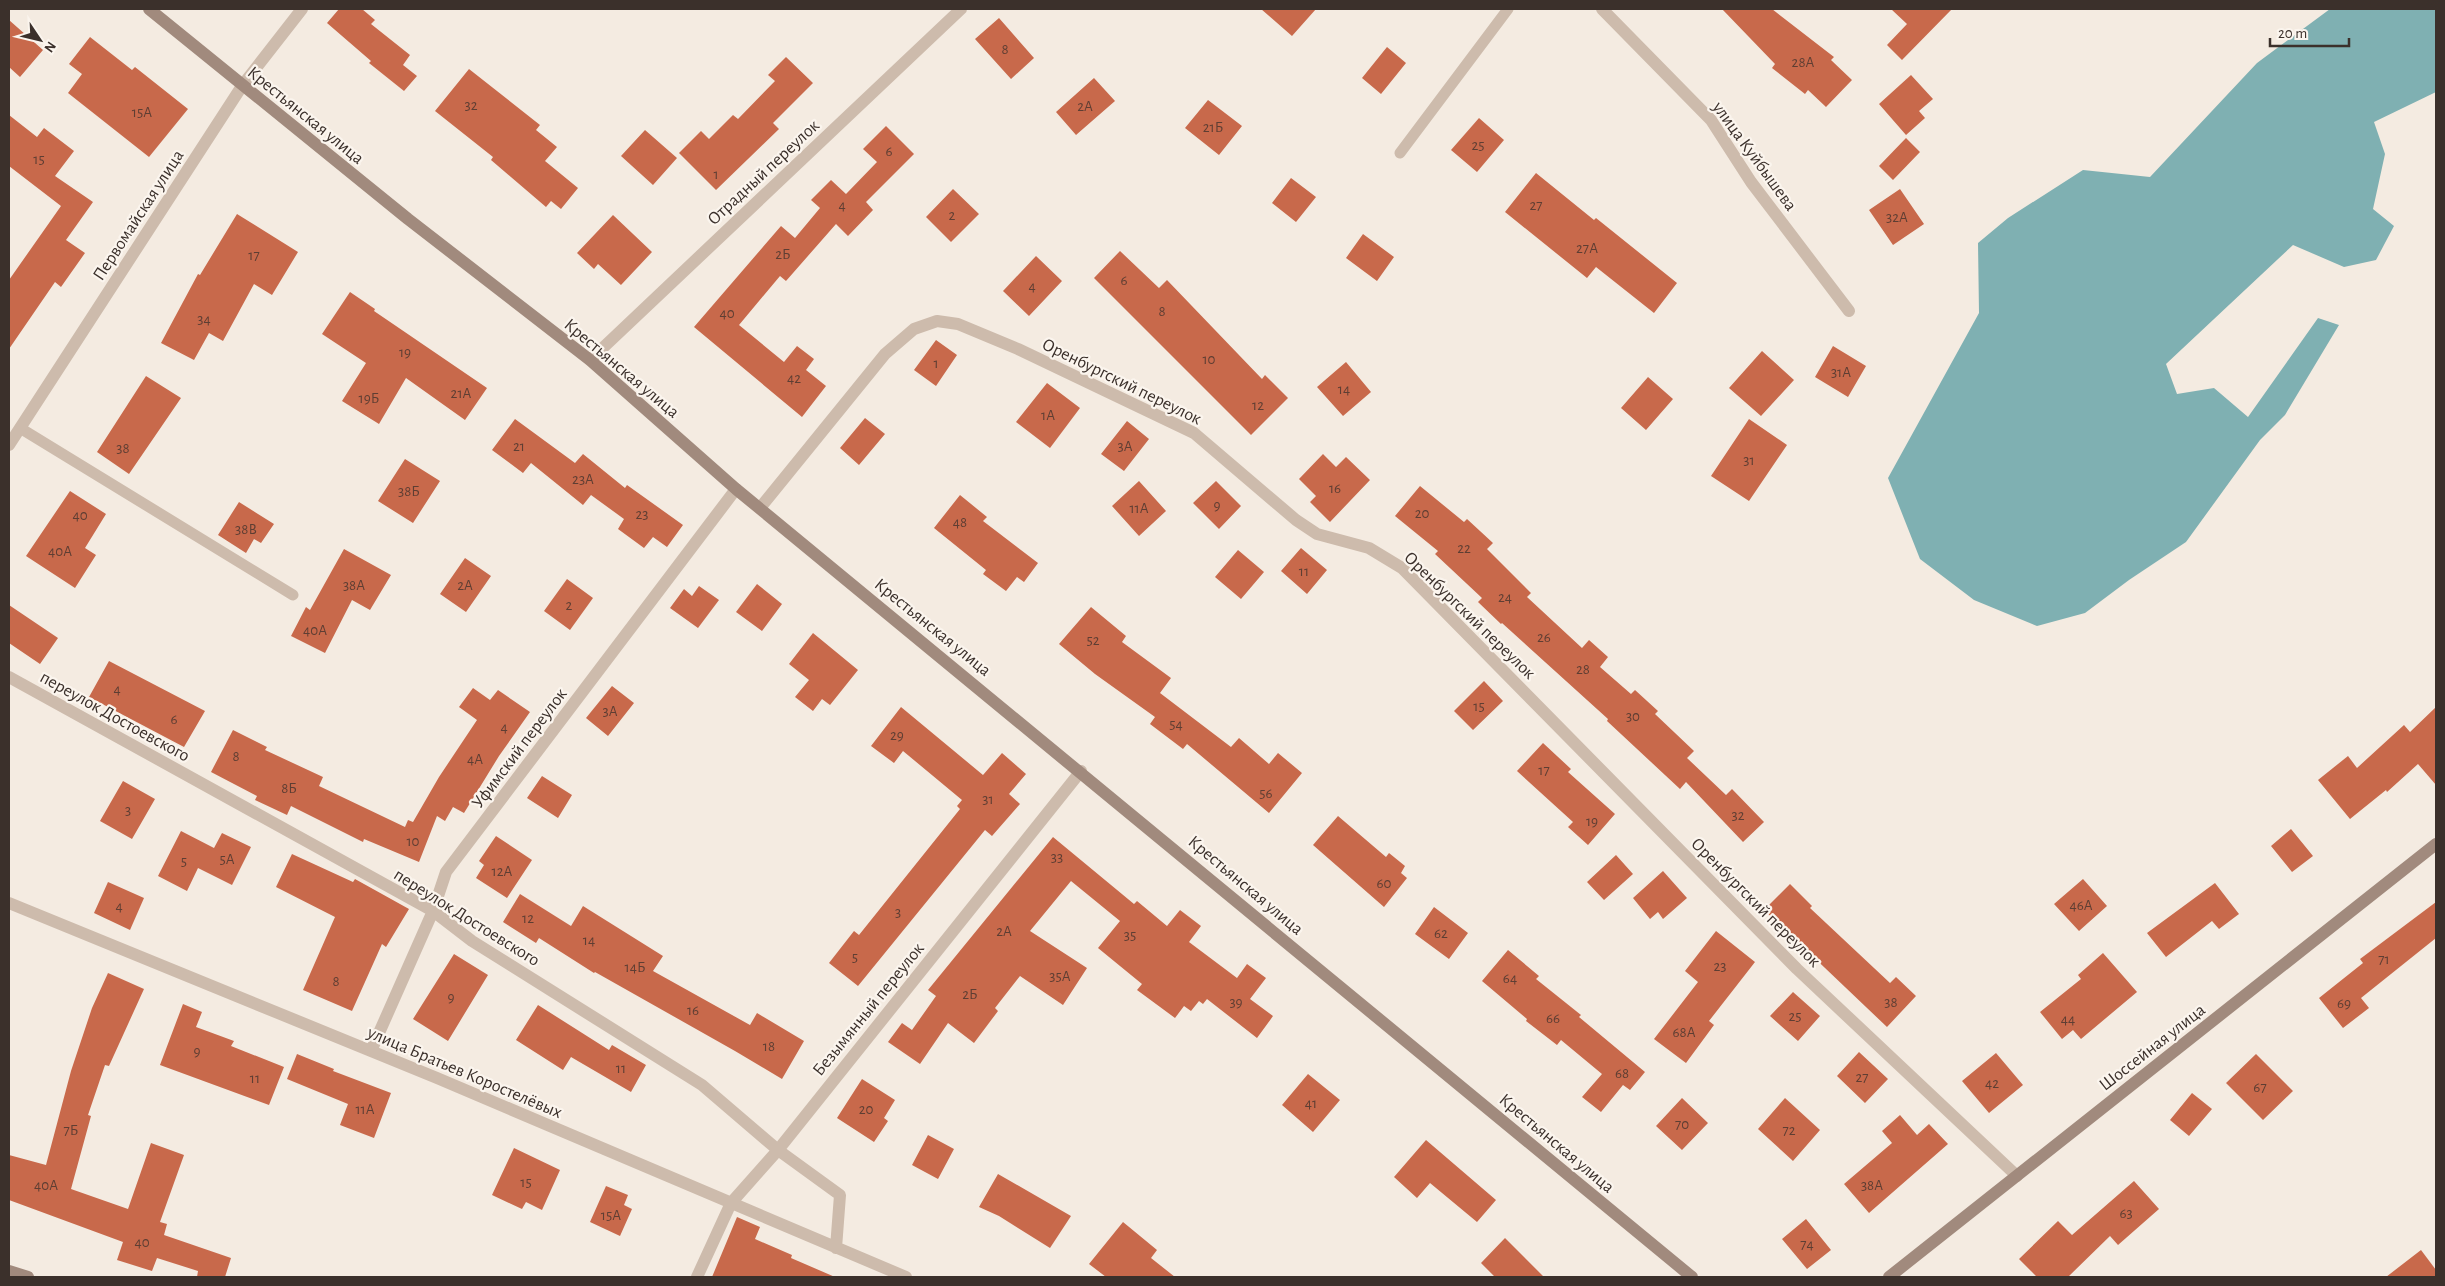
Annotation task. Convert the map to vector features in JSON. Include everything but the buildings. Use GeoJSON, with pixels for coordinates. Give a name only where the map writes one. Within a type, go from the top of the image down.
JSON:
{"type":"FeatureCollection","features":[{"type":"Feature","properties":{"kind":"street","name":"Крестьянская улица"},"geometry":{"type":"LineString","coordinates":[[149,9],[242,86],[590,360],[736,489],[1692,1277]]}},
{"type":"Feature","properties":{"kind":"street","name":"Первомайская улица"},"geometry":{"type":"LineString","coordinates":[[9,445],[242,86],[302,9]]}},
{"type":"Feature","properties":{"kind":"street","name":"Отрадный переулок"},"geometry":{"type":"LineString","coordinates":[[590,360],[961,9]]}},
{"type":"Feature","properties":{"kind":"street","name":"улица Куйбышева"},"geometry":{"type":"LineString","coordinates":[[1602,9],[1711,120],[1751,182],[1849,311]]}},
{"type":"Feature","properties":{"kind":"street","name":"Оренбургский переулок"},"geometry":{"type":"LineString","coordinates":[[760,508],[884,354],[914,329],[937,321],[958,324],[1018,349],[1194,433],[1296,520],[1317,534],[1369,548],[1402,568],[1797,969],[2017,1176]]}},
{"type":"Feature","properties":{"kind":"street","name":"Уфимский переулок"},"geometry":{"type":"LineString","coordinates":[[371,1051],[433,911],[446,872],[736,489]]}},
{"type":"Feature","properties":{"kind":"street","name":"переулок Достоевского"},"geometry":{"type":"LineString","coordinates":[[9,677],[433,911],[472,941],[702,1085],[778,1150],[840,1195],[836,1248]]}},
{"type":"Feature","properties":{"kind":"street","name":"Безымянный переулок"},"geometry":{"type":"LineString","coordinates":[[697,1277],[731,1203],[778,1150],[1080,771]]}},
{"type":"Feature","properties":{"kind":"street","name":"Шоссейная улица"},"geometry":{"type":"LineString","coordinates":[[1889,1277],[2436,844]]}},
{"type":"Feature","properties":{"kind":"street","name":"улица Братьев Коростелёвых"},"geometry":{"type":"LineString","coordinates":[[9,903],[371,1051],[906,1277]]}},
{"type":"Feature","properties":{"kind":"street"},"geometry":{"type":"LineString","coordinates":[[9,1271],[28,1277]]}},
{"type":"Feature","properties":{"kind":"lane"},"geometry":{"type":"LineString","coordinates":[[1400,153],[1508,9]]}},
{"type":"Feature","properties":{"kind":"lane"},"geometry":{"type":"LineString","coordinates":[[20,428],[293,595]]}},
{"type":"Feature","properties":{"kind":"water"},"geometry":{"type":"Polygon","coordinates":[[[2330,9],[2436,9],[2436,92],[2374,122],[2385,154],[2373,209],[2394,226],[2376,260],[2344,267],[2293,245],[2166,364],[2177,394],[2214,388],[2248,417],[2318,318],[2339,325],[2285,415],[2260,440],[2186,542],[2129,580],[2085,613],[2037,626],[1974,600],[1920,559],[1888,478],[1979,313],[1978,243],[2008,218],[2083,170],[2150,177],[2257,63],[2330,9]]]}}]}
